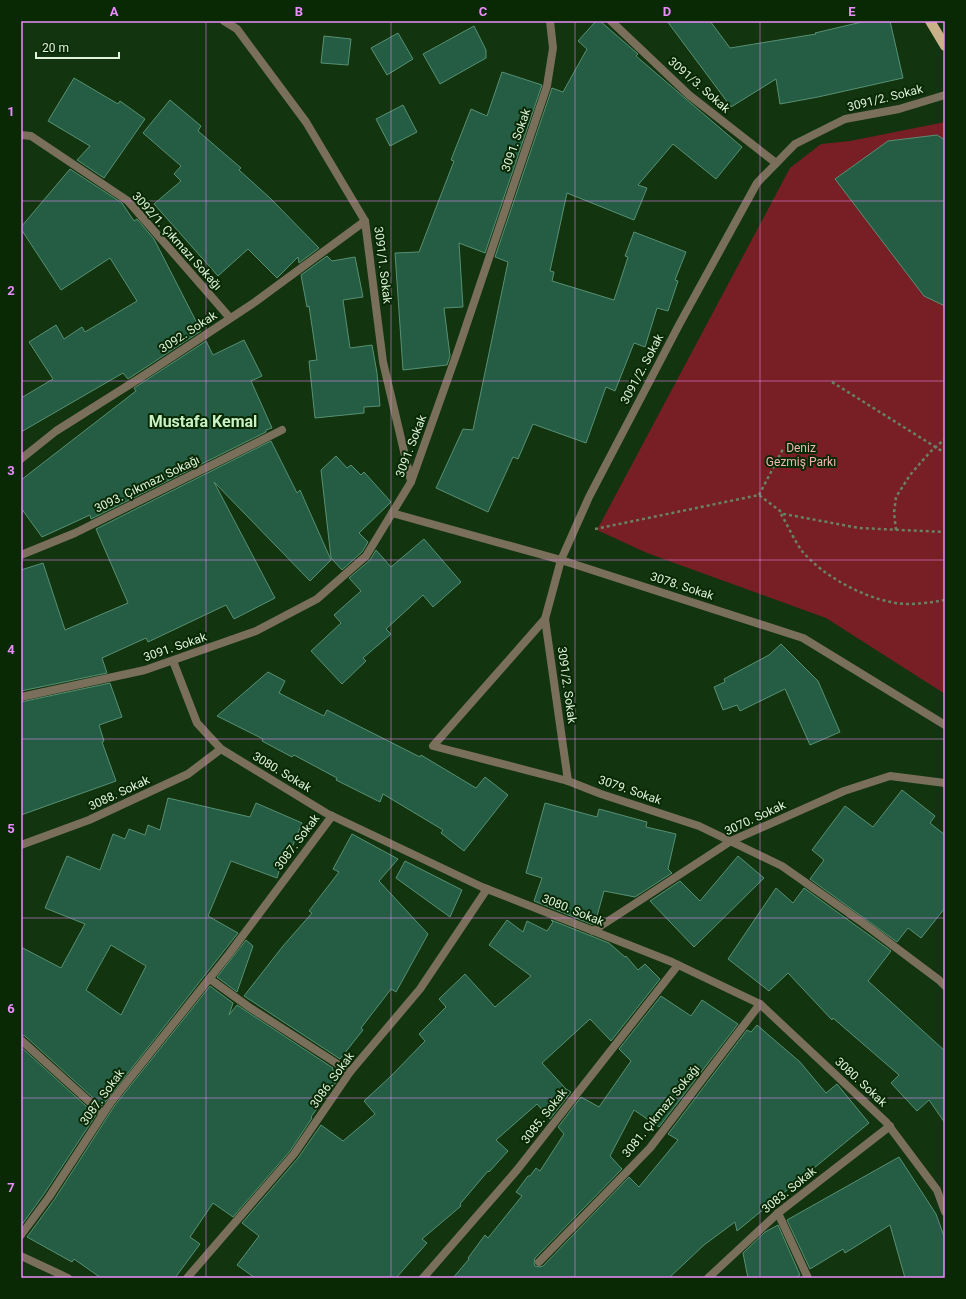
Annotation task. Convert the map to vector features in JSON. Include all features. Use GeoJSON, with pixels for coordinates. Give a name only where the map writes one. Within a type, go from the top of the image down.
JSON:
{"type":"FeatureCollection","features":[{"type":"Feature","properties":{"kind":"main road"},"geometry":{"type":"LineString","coordinates":[[930,21],[945,46]]}},
{"type":"Feature","properties":{"kind":"street","name":"3091/1. Sokak"},"geometry":{"type":"LineString","coordinates":[[224,21],[237,29],[306,122],[365,221],[383,362],[411,482]]}},
{"type":"Feature","properties":{"kind":"street","name":"3091. Sokak"},"geometry":{"type":"LineString","coordinates":[[21,697],[145,670],[256,631],[317,599],[366,556],[411,482],[458,350],[547,86],[553,48],[550,21]]}},
{"type":"Feature","properties":{"kind":"street","name":"3091/3. Sokak"},"geometry":{"type":"LineString","coordinates":[[611,21],[689,95],[776,163]]}},
{"type":"Feature","properties":{"kind":"street","name":"3091/2. Sokak"},"geometry":{"type":"LineString","coordinates":[[568,781],[545,619],[561,560],[575,527],[589,497],[676,330],[757,183],[795,144],[845,119],[899,109],[945,94]]}},
{"type":"Feature","properties":{"kind":"street","name":"3092/1. Çıkmazı Sokağı"},"geometry":{"type":"LineString","coordinates":[[21,135],[31,136],[128,201],[230,318]]}},
{"type":"Feature","properties":{"kind":"street","name":"3092. Sokak"},"geometry":{"type":"LineString","coordinates":[[21,459],[56,431],[140,378],[255,302],[365,221]]}},
{"type":"Feature","properties":{"kind":"street","name":"3093. Çıkmazı Sokağı"},"geometry":{"type":"LineString","coordinates":[[21,555],[75,533],[282,430]]}},
{"type":"Feature","properties":{"kind":"street","name":"3078. Sokak"},"geometry":{"type":"LineString","coordinates":[[392,513],[561,560],[803,638],[945,726]]}},
{"type":"Feature","properties":{"kind":"street","name":"3079. Sokak"},"geometry":{"type":"LineString","coordinates":[[545,619],[433,746],[568,781],[601,794],[699,826],[782,866],[863,923],[945,986]]}},
{"type":"Feature","properties":{"kind":"street","name":"3080. Sokak"},"geometry":{"type":"LineString","coordinates":[[172,661],[198,723],[221,749],[332,816],[486,889],[678,965],[760,1004],[890,1126],[937,1190],[945,1212]]}},
{"type":"Feature","properties":{"kind":"street","name":"3088. Sokak"},"geometry":{"type":"LineString","coordinates":[[21,845],[89,820],[188,774],[221,749]]}},
{"type":"Feature","properties":{"kind":"street","name":"3070. Sokak"},"geometry":{"type":"LineString","coordinates":[[593,931],[731,841],[844,791],[890,776],[945,783]]}},
{"type":"Feature","properties":{"kind":"street","name":"3087. Sokak"},"geometry":{"type":"LineString","coordinates":[[21,1235],[50,1197],[111,1102],[210,979],[332,816]]}},
{"type":"Feature","properties":{"kind":"street","name":"3086. Sokak"},"geometry":{"type":"LineString","coordinates":[[187,1278],[294,1154],[350,1072],[420,990],[486,889]]}},
{"type":"Feature","properties":{"kind":"street","name":"3085. Sokak"},"geometry":{"type":"LineString","coordinates":[[423,1278],[517,1170],[678,965]]}},
{"type":"Feature","properties":{"kind":"street"},"geometry":{"type":"LineString","coordinates":[[210,979],[249,1007],[350,1072]]}},
{"type":"Feature","properties":{"kind":"street","name":"3081. Çıkmazı Sokağı"},"geometry":{"type":"LineString","coordinates":[[539,1262],[650,1148],[760,1004]]}},
{"type":"Feature","properties":{"kind":"street"},"geometry":{"type":"LineString","coordinates":[[21,1040],[103,1114]]}},
{"type":"Feature","properties":{"kind":"street","name":"3083. Sokak"},"geometry":{"type":"LineString","coordinates":[[708,1278],[778,1213],[890,1126]]}},
{"type":"Feature","properties":{"kind":"street"},"geometry":{"type":"LineString","coordinates":[[778,1213],[808,1278]]}},
{"type":"Feature","properties":{"kind":"street"},"geometry":{"type":"LineString","coordinates":[[21,1256],[68,1278]]}},
{"type":"Feature","properties":{"kind":"path"},"geometry":{"type":"LineString","coordinates":[[832,382],[945,453]]}},
{"type":"Feature","properties":{"kind":"path"},"geometry":{"type":"LineString","coordinates":[[896,530],[894,513],[896,497],[910,475],[935,447],[945,439]]}},
{"type":"Feature","properties":{"kind":"path"},"geometry":{"type":"LineString","coordinates":[[759,495],[784,447]]}},
{"type":"Feature","properties":{"kind":"path"},"geometry":{"type":"LineString","coordinates":[[575,527],[597,530],[759,495]]}},
{"type":"Feature","properties":{"kind":"path"},"geometry":{"type":"LineString","coordinates":[[759,495],[784,514],[859,528],[945,532]]}},
{"type":"Feature","properties":{"kind":"path"},"geometry":{"type":"LineString","coordinates":[[780,512],[802,551],[826,573],[858,592],[891,603],[929,604],[945,600]]}},
{"type":"Feature","properties":{"kind":"green space","name":"Deniz Gezmiş Parkı"},"geometry":{"type":"Polygon","coordinates":[[[945,122],[945,694],[826,618],[647,553],[597,530],[790,168],[821,144],[850,141],[945,122]]]}},
{"type":"Feature","properties":{"kind":"building"},"geometry":{"type":"Polygon","coordinates":[[[596,21],[600,21],[638,54],[636,56],[742,147],[716,179],[673,144],[638,185],[647,188],[634,220],[567,193],[550,271],[554,272],[552,281],[614,300],[628,257],[625,256],[634,232],[686,252],[675,280],[678,281],[668,311],[657,308],[645,347],[634,343],[615,391],[606,387],[586,443],[533,424],[518,459],[513,457],[488,512],[436,488],[463,429],[473,430],[508,262],[495,257],[552,88],[563,92],[587,49],[578,41],[596,21]]]}},
{"type":"Feature","properties":{"kind":"building"},"geometry":{"type":"Polygon","coordinates":[[[667,21],[710,21],[730,48],[816,34],[815,33],[866,21],[890,21],[903,78],[780,104],[776,79],[731,107],[667,21]]]}},
{"type":"Feature","properties":{"kind":"building"},"geometry":{"type":"Polygon","coordinates":[[[474,26],[486,50],[486,58],[440,84],[423,54],[474,26]]]}},
{"type":"Feature","properties":{"kind":"building"},"geometry":{"type":"Polygon","coordinates":[[[398,33],[413,59],[387,75],[371,48],[398,33]]]}},
{"type":"Feature","properties":{"kind":"building"},"geometry":{"type":"Polygon","coordinates":[[[324,36],[351,39],[348,65],[321,63],[324,36]]]}},
{"type":"Feature","properties":{"kind":"building"},"geometry":{"type":"Polygon","coordinates":[[[502,72],[542,85],[485,253],[459,243],[463,307],[444,308],[450,356],[447,365],[403,370],[395,253],[419,252],[454,161],[451,160],[471,109],[487,116],[502,72]]]}},
{"type":"Feature","properties":{"kind":"building"},"geometry":{"type":"Polygon","coordinates":[[[74,78],[118,104],[120,101],[145,119],[104,178],[77,160],[90,146],[48,121],[74,78]]]}},
{"type":"Feature","properties":{"kind":"building"},"geometry":{"type":"Polygon","coordinates":[[[170,100],[201,126],[198,131],[241,168],[239,170],[270,198],[319,248],[299,263],[298,257],[277,278],[248,249],[218,276],[154,204],[181,181],[174,174],[181,166],[143,133],[170,100]]]}},
{"type":"Feature","properties":{"kind":"building"},"geometry":{"type":"Polygon","coordinates":[[[403,105],[417,132],[390,146],[376,119],[403,105]]]}},
{"type":"Feature","properties":{"kind":"building"},"geometry":{"type":"Polygon","coordinates":[[[937,135],[945,140],[945,306],[924,296],[835,179],[888,141],[937,135]]]}},
{"type":"Feature","properties":{"kind":"building"},"geometry":{"type":"Polygon","coordinates":[[[70,169],[122,203],[134,221],[137,219],[154,239],[201,331],[128,379],[123,373],[21,432],[21,398],[53,379],[29,342],[56,325],[64,339],[82,327],[85,332],[137,301],[110,258],[61,290],[21,229],[21,227],[70,169]]]}},
{"type":"Feature","properties":{"kind":"building"},"geometry":{"type":"Polygon","coordinates":[[[327,256],[332,261],[355,257],[363,297],[343,300],[350,348],[372,345],[377,373],[380,406],[364,407],[364,413],[315,418],[309,361],[317,360],[309,306],[307,307],[301,275],[327,256]]]}},
{"type":"Feature","properties":{"kind":"building"},"geometry":{"type":"Polygon","coordinates":[[[244,340],[262,376],[251,381],[272,428],[91,519],[90,515],[42,537],[21,508],[21,480],[136,391],[134,388],[206,341],[213,355],[244,340]]]}},
{"type":"Feature","properties":{"kind":"building"},"geometry":{"type":"Polygon","coordinates":[[[271,441],[297,493],[300,490],[331,560],[310,581],[214,482],[275,598],[234,619],[226,605],[148,642],[146,638],[102,658],[107,673],[21,691],[21,570],[43,563],[65,630],[128,603],[96,529],[271,441]]]}},
{"type":"Feature","properties":{"kind":"building"},"geometry":{"type":"Polygon","coordinates":[[[336,456],[347,468],[351,465],[361,475],[364,472],[391,502],[359,533],[368,542],[362,552],[342,570],[331,558],[321,470],[336,456]]]}},
{"type":"Feature","properties":{"kind":"building"},"geometry":{"type":"Polygon","coordinates":[[[424,539],[461,582],[433,607],[423,595],[386,629],[391,634],[363,658],[366,661],[342,684],[311,651],[341,623],[334,615],[361,591],[349,578],[370,560],[376,550],[391,567],[424,539]]]}},
{"type":"Feature","properties":{"kind":"building"},"geometry":{"type":"Polygon","coordinates":[[[781,644],[818,681],[840,732],[810,745],[785,689],[740,711],[737,705],[723,710],[714,687],[725,682],[724,679],[769,655],[781,644]]]}},
{"type":"Feature","properties":{"kind":"building"},"geometry":{"type":"Polygon","coordinates":[[[268,672],[285,681],[279,693],[324,716],[327,710],[420,757],[421,755],[476,788],[485,777],[508,795],[464,851],[441,833],[443,830],[383,794],[380,802],[336,780],[337,778],[294,755],[292,757],[262,741],[263,739],[217,716],[268,672]]]}},
{"type":"Feature","properties":{"kind":"building"},"geometry":{"type":"Polygon","coordinates":[[[110,683],[122,717],[99,725],[104,741],[102,742],[116,781],[21,815],[21,702],[110,683]]]}},
{"type":"Feature","properties":{"kind":"building"},"geometry":{"type":"Polygon","coordinates":[[[902,790],[935,816],[930,823],[945,835],[945,908],[921,938],[908,928],[897,942],[810,879],[824,860],[812,850],[845,806],[873,827],[902,790]]]}},
{"type":"Feature","properties":{"kind":"building"},"geometry":{"type":"Polygon","coordinates":[[[168,798],[250,817],[256,803],[302,823],[288,857],[284,855],[277,878],[231,861],[208,916],[238,933],[102,1106],[25,1036],[21,1035],[21,947],[61,968],[85,924],[45,908],[67,856],[100,870],[113,834],[125,839],[129,829],[145,835],[148,825],[160,830],[168,798]],[[111,945],[86,990],[121,1015],[146,966],[111,945]]]}},
{"type":"Feature","properties":{"kind":"building"},"geometry":{"type":"Polygon","coordinates":[[[545,803],[597,817],[599,809],[647,822],[646,827],[676,834],[668,869],[672,873],[635,897],[604,891],[595,923],[593,925],[534,901],[542,878],[526,873],[545,803]]]}},
{"type":"Feature","properties":{"kind":"building"},"geometry":{"type":"Polygon","coordinates":[[[352,834],[398,859],[379,881],[428,934],[396,992],[391,989],[361,1028],[363,1030],[340,1059],[244,996],[283,946],[312,913],[309,911],[339,872],[333,869],[352,834]]]}},
{"type":"Feature","properties":{"kind":"building"},"geometry":{"type":"Polygon","coordinates":[[[738,856],[764,878],[694,947],[650,901],[680,881],[700,901],[738,856]]]}},
{"type":"Feature","properties":{"kind":"building"},"geometry":{"type":"Polygon","coordinates":[[[405,861],[462,890],[450,917],[396,878],[405,861]]]}},
{"type":"Feature","properties":{"kind":"building"},"geometry":{"type":"Polygon","coordinates":[[[776,888],[793,903],[804,888],[891,951],[868,981],[945,1051],[945,1123],[929,1100],[917,1111],[891,1083],[899,1075],[833,1018],[832,1020],[788,973],[769,991],[728,959],[776,888]]]}},
{"type":"Feature","properties":{"kind":"building"},"geometry":{"type":"Polygon","coordinates":[[[507,920],[523,932],[527,921],[547,931],[553,922],[551,920],[609,943],[625,957],[626,956],[638,970],[645,964],[660,979],[611,1041],[590,1019],[542,1063],[566,1089],[571,1092],[550,1119],[537,1104],[496,1140],[508,1151],[489,1172],[488,1171],[460,1204],[461,1206],[422,1239],[427,1243],[396,1278],[255,1278],[237,1265],[259,1236],[242,1223],[298,1158],[321,1125],[343,1141],[375,1114],[364,1101],[425,1041],[419,1034],[446,1007],[439,999],[465,974],[495,1007],[531,976],[489,945],[507,920]]]}},
{"type":"Feature","properties":{"kind":"building"},"geometry":{"type":"Polygon","coordinates":[[[246,940],[253,946],[237,992],[217,977],[246,940]]]}},
{"type":"Feature","properties":{"kind":"building"},"geometry":{"type":"Polygon","coordinates":[[[210,986],[233,1003],[229,1015],[237,1005],[333,1068],[332,1069],[341,1075],[311,1117],[312,1118],[290,1151],[233,1217],[213,1203],[190,1237],[200,1244],[175,1278],[101,1278],[74,1259],[72,1262],[27,1237],[54,1200],[115,1105],[210,986]]]}},
{"type":"Feature","properties":{"kind":"building"},"geometry":{"type":"Polygon","coordinates":[[[661,996],[691,1016],[702,1000],[738,1024],[659,1127],[634,1110],[610,1156],[622,1169],[535,1258],[535,1266],[543,1266],[629,1177],[639,1187],[678,1140],[668,1134],[747,1030],[751,1032],[757,1025],[800,1062],[826,1093],[837,1084],[869,1123],[737,1231],[735,1222],[704,1245],[669,1278],[453,1278],[469,1259],[468,1258],[485,1235],[488,1238],[522,1196],[516,1192],[528,1176],[530,1176],[536,1168],[540,1171],[564,1134],[558,1127],[581,1097],[599,1107],[631,1061],[619,1049],[661,996]]]}},
{"type":"Feature","properties":{"kind":"building"},"geometry":{"type":"Polygon","coordinates":[[[21,1047],[96,1115],[21,1226],[21,1047]]]}},
{"type":"Feature","properties":{"kind":"building"},"geometry":{"type":"Polygon","coordinates":[[[899,1157],[936,1214],[945,1239],[945,1278],[905,1278],[890,1225],[845,1253],[843,1249],[810,1269],[787,1220],[899,1157]]]}},
{"type":"Feature","properties":{"kind":"building"},"geometry":{"type":"Polygon","coordinates":[[[778,1225],[800,1275],[795,1278],[748,1278],[743,1253],[765,1232],[778,1225]]]}},
{"type":"Feature","properties":{"kind":"district","name":"Mustafa Kemal"},"geometry":{"type":"Point","coordinates":[203,421]}}]}
